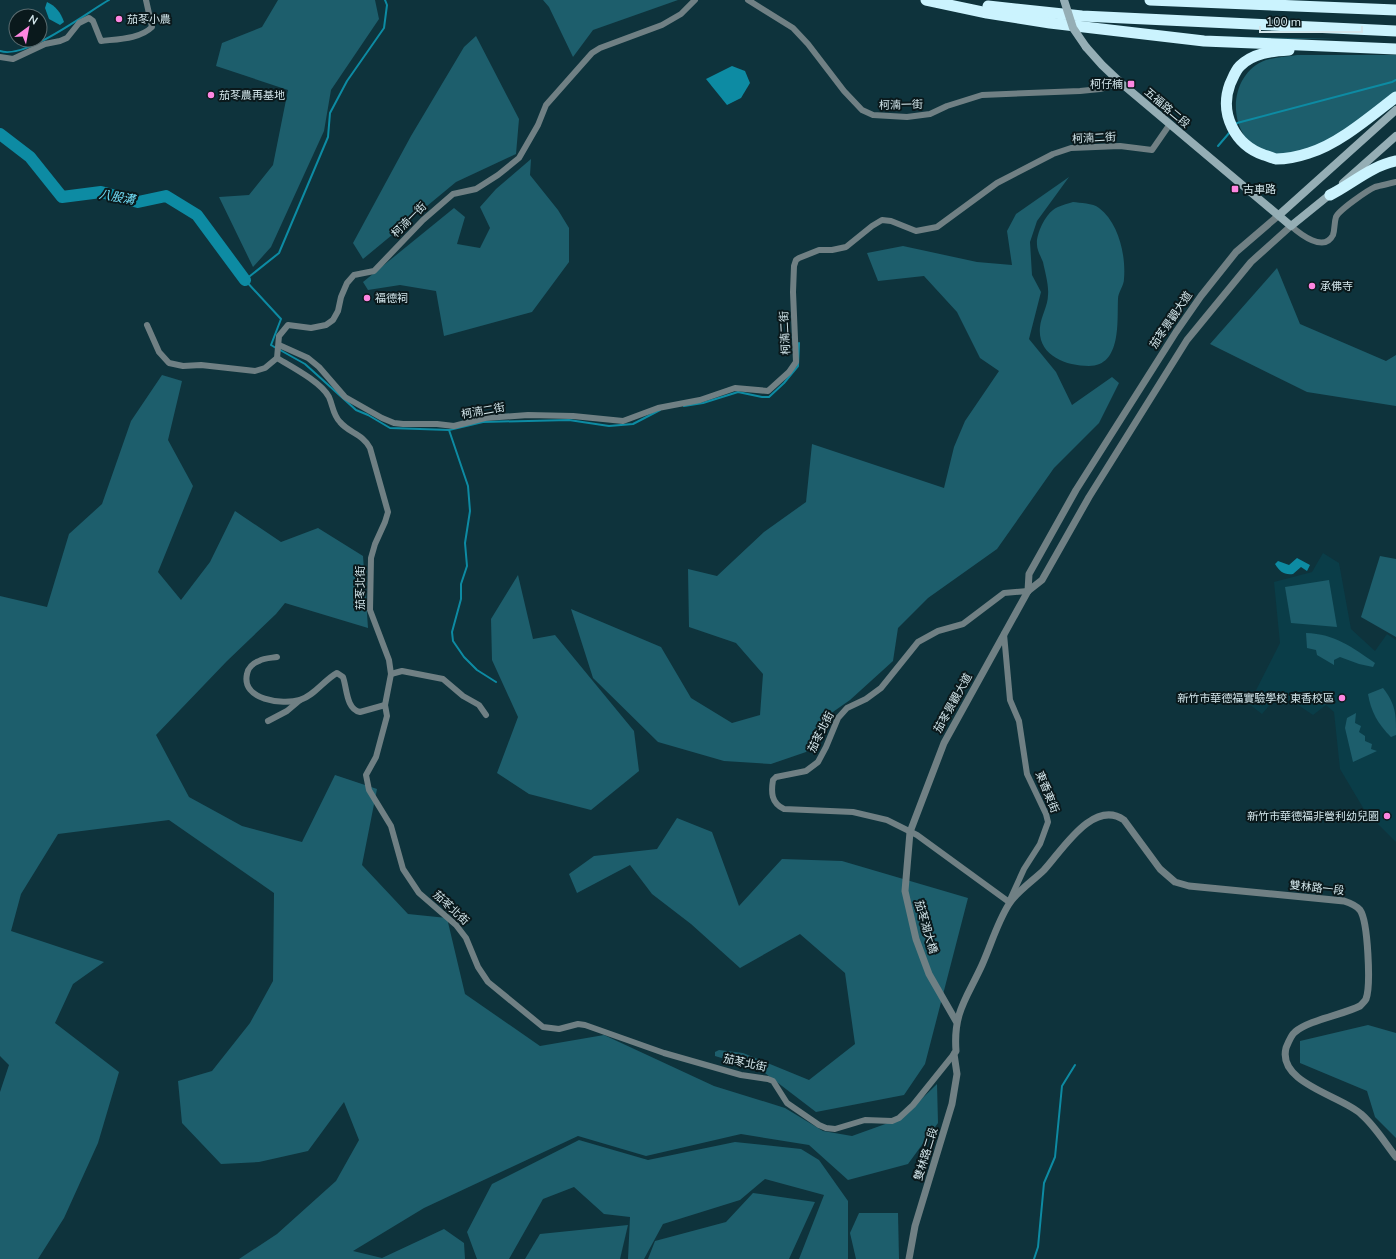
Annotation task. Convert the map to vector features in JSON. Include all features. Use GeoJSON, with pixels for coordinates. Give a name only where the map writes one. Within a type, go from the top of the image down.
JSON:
{"type":"FeatureCollection","features":[{"type":"Feature","properties":{"kind":"highway"},"geometry":{"type":"LineString","coordinates":[[926,0],[986,13],[1050,23],[1204,41],[1396,49]]}},
{"type":"Feature","properties":{"kind":"highway"},"geometry":{"type":"LineString","coordinates":[[937,0],[1082,16],[1396,31]]}},
{"type":"Feature","properties":{"kind":"highway"},"geometry":{"type":"LineString","coordinates":[[1150,0],[1396,10]]}},
{"type":"Feature","properties":{"kind":"highway"},"geometry":{"type":"LineString","coordinates":[[1320,46],[1261,54],[1241,65],[1234,75],[1228,92],[1226,107],[1233,129],[1252,150],[1276,159],[1309,153],[1335,141],[1396,97]]}},
{"type":"Feature","properties":{"kind":"highway"},"geometry":{"type":"LineString","coordinates":[[1330,195],[1347,187],[1375,168],[1396,161]]}},
{"type":"Feature","properties":{"kind":"main road","name":"五福路二段"},"geometry":{"type":"LineString","coordinates":[[1064,0],[1073,28],[1102,66],[1120,83],[1291,226]]}},
{"type":"Feature","properties":{"kind":"main road","name":"茄苳景觀大道"},"geometry":{"type":"LineString","coordinates":[[1279,215],[1396,110]]}},
{"type":"Feature","properties":{"kind":"main road","name":"茄苳景觀大道"},"geometry":{"type":"LineString","coordinates":[[1291,226],[1330,195],[1396,136]]}},
{"type":"Feature","properties":{"kind":"street"},"geometry":{"type":"LineString","coordinates":[[0,57],[14,59],[45,44],[67,38],[79,23],[89,18],[93,21],[101,41],[148,32],[152,27],[146,0]]}},
{"type":"Feature","properties":{"kind":"street","name":"柯湳一街"},"geometry":{"type":"LineString","coordinates":[[277,358],[279,336],[288,325],[310,328],[326,325],[333,320],[338,311],[341,297],[347,283],[354,275],[374,271],[423,220],[453,194],[476,189],[498,175],[519,158],[538,125],[546,105],[592,53],[600,48],[662,25],[681,14],[695,0]]}},
{"type":"Feature","properties":{"kind":"street","name":"柯湳一街"},"geometry":{"type":"LineString","coordinates":[[748,0],[778,17],[793,28],[808,44],[844,91],[862,110],[873,115],[907,117],[930,114],[947,106],[982,94],[1080,91],[1100,89],[1120,83]]}},
{"type":"Feature","properties":{"kind":"street","name":"柯湳二街"},"geometry":{"type":"LineString","coordinates":[[279,345],[308,358],[345,397],[382,418],[394,423],[403,424],[437,424],[454,426],[485,418],[528,415],[573,416],[623,421],[658,408],[700,400],[735,388],[768,391],[789,372],[796,362],[793,292],[794,266],[796,260],[799,258],[819,250],[832,250],[846,247],[872,226],[882,220],[891,221],[916,231],[924,231],[937,226],[997,184],[1053,154],[1071,148],[1120,146],[1152,150],[1170,124]]}},
{"type":"Feature","properties":{"kind":"street"},"geometry":{"type":"LineString","coordinates":[[1291,226],[1313,242],[1326,242],[1332,237],[1336,228],[1336,217],[1342,210],[1374,187],[1396,182]]}},
{"type":"Feature","properties":{"kind":"street","name":"茄苳景觀大道"},"geometry":{"type":"LineString","coordinates":[[1028,591],[1029,574],[1076,490],[1176,332],[1201,296],[1236,252],[1279,215]]}},
{"type":"Feature","properties":{"kind":"street","name":"茄苳景觀大道"},"geometry":{"type":"LineString","coordinates":[[910,832],[944,743],[1028,591],[1042,580],[1089,497],[1187,340],[1213,306],[1251,262],[1291,226]]}},
{"type":"Feature","properties":{"kind":"street"},"geometry":{"type":"LineString","coordinates":[[147,325],[159,352],[169,363],[183,366],[201,365],[255,370],[265,368],[277,358]]}},
{"type":"Feature","properties":{"kind":"street","name":"茄苳北街"},"geometry":{"type":"LineString","coordinates":[[277,358],[316,384],[329,397],[332,410],[340,424],[366,440],[370,448],[388,512],[371,558],[370,610],[389,660],[391,674],[385,705],[387,716],[380,744],[366,775],[369,790],[391,826],[403,869],[419,893],[452,922],[466,938],[478,967],[488,982],[543,1027],[559,1029],[578,1024],[585,1025],[664,1053],[741,1074],[768,1078],[773,1081],[787,1102],[826,1128],[835,1129],[865,1120],[892,1121],[899,1118],[913,1105],[954,1054]]}},
{"type":"Feature","properties":{"kind":"street","name":"茄苳北街"},"geometry":{"type":"LineString","coordinates":[[1009,902],[910,832],[887,820],[852,812],[784,809],[774,801],[771,791],[773,780],[776,777],[806,771],[818,762],[838,718],[847,708],[866,699],[881,688],[918,642],[938,631],[962,624],[1004,593],[1028,591]]}},
{"type":"Feature","properties":{"kind":"street","name":"東香東街"},"geometry":{"type":"LineString","coordinates":[[1004,634],[1010,700],[1019,721],[1028,774],[1046,814],[1048,822],[1040,844],[1024,869],[1009,902]]}},
{"type":"Feature","properties":{"kind":"street"},"geometry":{"type":"LineString","coordinates":[[277,656],[259,660],[252,664],[247,673],[246,684],[248,689],[265,699],[279,702],[300,700]]}},
{"type":"Feature","properties":{"kind":"street"},"geometry":{"type":"LineString","coordinates":[[391,674],[402,670],[443,679],[463,696],[479,705],[486,715]]}},
{"type":"Feature","properties":{"kind":"street"},"geometry":{"type":"LineString","coordinates":[[268,721],[287,711],[337,673],[343,677],[348,699],[351,706],[356,711],[360,712],[385,705]]}},
{"type":"Feature","properties":{"kind":"street","name":"雙林路一段"},"geometry":{"type":"LineString","coordinates":[[1009,902],[1047,867],[1073,835],[1092,819],[1112,815],[1119,816],[1124,820],[1160,868],[1175,882],[1189,886],[1344,901],[1354,904],[1361,912],[1368,948],[1369,974],[1366,999],[1360,1006],[1352,1010],[1304,1026],[1294,1032],[1287,1045],[1285,1054],[1288,1065],[1296,1074],[1320,1092],[1361,1113],[1396,1157]]}},
{"type":"Feature","properties":{"kind":"street","name":"茄苳湖大橋"},"geometry":{"type":"LineString","coordinates":[[910,832],[905,891],[916,939],[929,974],[956,1021]]}},
{"type":"Feature","properties":{"kind":"street"},"geometry":{"type":"LineString","coordinates":[[954,1054],[956,1051],[956,1021],[959,1010],[982,964],[1009,902]]}},
{"type":"Feature","properties":{"kind":"street","name":"雙林路二段"},"geometry":{"type":"LineString","coordinates":[[909,1259],[915,1226],[952,1104],[957,1074],[954,1054]]}},
{"type":"Feature","properties":{"kind":"shaded area"},"geometry":{"type":"Polygon","coordinates":[[[278,0],[375,0],[379,19],[331,90],[324,131],[271,247],[253,267],[219,197],[249,195],[273,165],[288,90],[216,66],[222,43],[262,27],[278,0]]]}},
{"type":"Feature","properties":{"kind":"shaded area"},"geometry":{"type":"Polygon","coordinates":[[[543,0],[678,0],[593,30],[573,57],[549,7],[543,0]]]}},
{"type":"Feature","properties":{"kind":"shaded area"},"geometry":{"type":"Polygon","coordinates":[[[47,2],[56,8],[64,22],[60,25],[49,19],[48,8],[45,8],[47,2]]]}},
{"type":"Feature","properties":{"kind":"shaded area"},"geometry":{"type":"Polygon","coordinates":[[[476,36],[519,119],[516,154],[456,182],[363,259],[353,243],[411,136],[464,47],[476,36]]]}},
{"type":"Feature","properties":{"kind":"shaded area"},"geometry":{"type":"Polygon","coordinates":[[[1203,36],[1338,39],[1287,39],[1203,36]]]}},
{"type":"Feature","properties":{"kind":"shaded area"},"geometry":{"type":"Polygon","coordinates":[[[1297,55],[1396,55],[1396,93],[1343,131],[1321,144],[1284,154],[1276,154],[1260,149],[1248,140],[1240,127],[1236,112],[1237,96],[1242,81],[1252,68],[1266,60],[1297,55]]]}},
{"type":"Feature","properties":{"kind":"shaded area"},"geometry":{"type":"Polygon","coordinates":[[[732,66],[745,71],[750,83],[741,98],[727,105],[706,79],[732,66]]]}},
{"type":"Feature","properties":{"kind":"shaded area"},"geometry":{"type":"Polygon","coordinates":[[[531,159],[530,175],[558,210],[569,228],[569,262],[532,312],[444,336],[436,291],[400,285],[368,290],[363,282],[454,208],[465,217],[457,244],[480,248],[490,228],[480,207],[496,189],[531,159]]]}},
{"type":"Feature","properties":{"kind":"shaded area"},"geometry":{"type":"Polygon","coordinates":[[[1069,177],[1037,221],[1030,242],[1032,275],[1041,292],[1029,339],[1056,372],[1072,405],[1112,377],[1119,383],[1099,423],[1054,468],[997,549],[928,598],[898,628],[893,661],[850,700],[830,714],[806,752],[771,764],[724,761],[658,742],[593,678],[571,609],[661,647],[691,698],[732,723],[760,715],[763,674],[736,643],[689,627],[688,569],[717,576],[764,532],[806,502],[812,444],[944,488],[954,447],[965,421],[999,371],[980,358],[957,312],[924,276],[878,281],[867,253],[903,246],[977,262],[1012,265],[1007,231],[1016,214],[1069,177]]]}},
{"type":"Feature","properties":{"kind":"shaded area"},"geometry":{"type":"Polygon","coordinates":[[[1073,202],[1093,205],[1106,214],[1112,222],[1120,240],[1124,260],[1124,282],[1118,296],[1116,340],[1107,358],[1100,364],[1089,366],[1071,364],[1054,357],[1043,345],[1040,337],[1040,327],[1048,299],[1048,291],[1047,278],[1043,262],[1037,247],[1038,236],[1047,216],[1053,210],[1057,207],[1073,202]]]}},
{"type":"Feature","properties":{"kind":"shaded area"},"geometry":{"type":"Polygon","coordinates":[[[1277,268],[1300,324],[1386,361],[1396,355],[1396,406],[1307,392],[1210,344],[1277,268]]]}},
{"type":"Feature","properties":{"kind":"shaded area"},"geometry":{"type":"Polygon","coordinates":[[[162,375],[182,381],[168,440],[193,486],[158,572],[181,600],[210,562],[235,511],[281,542],[318,528],[363,556],[368,628],[285,603],[276,614],[227,661],[156,735],[189,797],[242,826],[302,842],[335,775],[377,789],[362,865],[408,914],[447,918],[465,994],[540,1046],[604,1035],[714,1086],[785,1108],[823,1131],[852,1136],[902,1118],[937,1084],[938,1123],[908,1164],[848,1180],[809,1145],[741,1134],[646,1156],[578,1136],[424,1208],[353,1251],[382,1258],[444,1229],[464,1243],[465,1259],[239,1259],[277,1234],[336,1181],[359,1140],[344,1102],[308,1151],[259,1162],[221,1164],[182,1123],[178,1081],[212,1071],[250,1023],[273,981],[274,893],[169,820],[58,834],[21,894],[11,931],[104,962],[73,984],[55,1023],[119,1072],[98,1143],[64,1218],[38,1259],[0,1259],[0,1092],[9,1065],[0,1056],[0,596],[47,607],[69,534],[102,504],[131,421],[162,375]]]}},
{"type":"Feature","properties":{"kind":"shaded area","name":"新竹市華德福實驗學校 東香校區"},"geometry":{"type":"Polygon","coordinates":[[[1323,553],[1339,563],[1351,629],[1375,651],[1387,634],[1396,640],[1396,842],[1365,811],[1340,769],[1334,712],[1326,705],[1313,715],[1280,693],[1262,714],[1249,704],[1280,643],[1274,582],[1312,572],[1323,553]]]}},
{"type":"Feature","properties":{"kind":"shaded area"},"geometry":{"type":"Polygon","coordinates":[[[1380,556],[1396,559],[1396,637],[1361,617],[1380,556]]]}},
{"type":"Feature","properties":{"kind":"shaded area"},"geometry":{"type":"Polygon","coordinates":[[[1297,558],[1310,565],[1307,571],[1301,567],[1293,574],[1287,574],[1281,571],[1275,564],[1278,561],[1289,565],[1297,558]]]}},
{"type":"Feature","properties":{"kind":"shaded area"},"geometry":{"type":"Polygon","coordinates":[[[518,575],[533,639],[555,635],[634,731],[639,771],[591,810],[529,794],[497,773],[518,717],[492,660],[491,619],[518,575]]]}},
{"type":"Feature","properties":{"kind":"shaded area"},"geometry":{"type":"Polygon","coordinates":[[[1329,580],[1337,627],[1291,623],[1285,587],[1329,580]]]}},
{"type":"Feature","properties":{"kind":"shaded area"},"geometry":{"type":"Polygon","coordinates":[[[1306,633],[1326,636],[1343,642],[1375,663],[1373,667],[1340,657],[1334,660],[1334,665],[1317,655],[1316,650],[1307,648],[1306,633]]]}},
{"type":"Feature","properties":{"kind":"shaded area"},"geometry":{"type":"Polygon","coordinates":[[[1383,688],[1391,700],[1395,715],[1396,735],[1391,737],[1376,717],[1368,694],[1383,688]]]}},
{"type":"Feature","properties":{"kind":"shaded area"},"geometry":{"type":"Polygon","coordinates":[[[1356,713],[1355,723],[1361,726],[1359,732],[1365,736],[1365,741],[1372,744],[1371,749],[1377,751],[1353,762],[1345,728],[1347,718],[1356,713]]]}},
{"type":"Feature","properties":{"kind":"shaded area"},"geometry":{"type":"Polygon","coordinates":[[[677,818],[712,832],[739,906],[782,859],[842,861],[968,898],[925,1064],[904,1095],[816,1112],[761,1070],[715,1056],[715,1052],[719,1050],[743,1053],[809,1080],[855,1044],[845,973],[800,934],[740,968],[691,924],[652,894],[630,865],[577,893],[569,874],[594,856],[657,849],[677,818]]]}},
{"type":"Feature","properties":{"kind":"shaded area"},"geometry":{"type":"Polygon","coordinates":[[[1368,1025],[1396,1033],[1396,1138],[1375,1117],[1367,1091],[1300,1063],[1300,1041],[1368,1025]]]}},
{"type":"Feature","properties":{"kind":"shaded area"},"geometry":{"type":"Polygon","coordinates":[[[579,1140],[648,1160],[735,1142],[801,1149],[819,1160],[848,1201],[848,1259],[799,1259],[824,1195],[765,1179],[740,1200],[663,1224],[644,1259],[628,1259],[630,1217],[604,1214],[574,1187],[543,1199],[509,1259],[477,1259],[467,1232],[492,1184],[579,1140]]]}},
{"type":"Feature","properties":{"kind":"shaded area"},"geometry":{"type":"Polygon","coordinates":[[[753,1193],[815,1202],[789,1259],[648,1259],[655,1241],[726,1222],[753,1193]]]}},
{"type":"Feature","properties":{"kind":"shaded area"},"geometry":{"type":"Polygon","coordinates":[[[859,1213],[898,1213],[899,1259],[856,1259],[850,1233],[859,1213]]]}},
{"type":"Feature","properties":{"kind":"shaded area"},"geometry":{"type":"Polygon","coordinates":[[[628,1225],[620,1259],[525,1259],[540,1234],[628,1225]]]}},
{"type":"Feature","properties":{"kind":"waterway"},"geometry":{"type":"LineString","coordinates":[[0,51],[11,52],[24,49],[39,42],[55,34],[109,0]]}},
{"type":"Feature","properties":{"kind":"waterway"},"geometry":{"type":"LineString","coordinates":[[276,348],[271,345],[281,319],[245,280],[279,253],[328,137],[330,113],[347,81],[384,28],[387,5],[385,0]]}},
{"type":"Feature","properties":{"kind":"waterway"},"geometry":{"type":"LineString","coordinates":[[1236,125],[1237,123],[1396,80]]}},
{"type":"Feature","properties":{"kind":"waterway"},"geometry":{"type":"LineString","coordinates":[[1218,146],[1230,132]]}},
{"type":"Feature","properties":{"kind":"waterway","name":"八股溝"},"geometry":{"type":"LineString","coordinates":[[0,134],[30,157],[62,197],[101,192],[138,202],[166,196],[197,215],[245,280]]}},
{"type":"Feature","properties":{"kind":"waterway"},"geometry":{"type":"LineString","coordinates":[[684,406],[703,403],[738,392],[769,397],[784,383],[798,366],[799,343]]}},
{"type":"Feature","properties":{"kind":"waterway"},"geometry":{"type":"LineString","coordinates":[[280,350],[305,364],[356,410],[390,428],[449,430],[483,422],[569,420],[609,426],[633,424],[660,410]]}},
{"type":"Feature","properties":{"kind":"waterway"},"geometry":{"type":"LineString","coordinates":[[449,430],[468,486],[470,511],[465,543],[467,566],[461,584],[461,599],[452,632],[453,641],[464,657],[477,670],[496,682]]}},
{"type":"Feature","properties":{"kind":"waterway"},"geometry":{"type":"LineString","coordinates":[[1034,1259],[1038,1247],[1044,1183],[1055,1157],[1062,1086],[1075,1065]]}},
{"type":"Feature","properties":{"kind":"place","name":"茄苳小農"},"geometry":{"type":"Point","coordinates":[119,19]}},
{"type":"Feature","properties":{"kind":"place","name":"柯仔楠"},"geometry":{"type":"Point","coordinates":[1131,84]}},
{"type":"Feature","properties":{"kind":"place","name":"茄苳農再基地"},"geometry":{"type":"Point","coordinates":[211,95]}},
{"type":"Feature","properties":{"kind":"place","name":"古車路"},"geometry":{"type":"Point","coordinates":[1235,189]}},
{"type":"Feature","properties":{"kind":"place","name":"承佛寺"},"geometry":{"type":"Point","coordinates":[1312,286]}},
{"type":"Feature","properties":{"kind":"place","name":"福德祠"},"geometry":{"type":"Point","coordinates":[367,298]}},
{"type":"Feature","properties":{"kind":"place","name":"新竹市華德福實驗學校 東香校區"},"geometry":{"type":"Point","coordinates":[1342,698]}},
{"type":"Feature","properties":{"kind":"place","name":"新竹市華德福非營利幼兒園"},"geometry":{"type":"Point","coordinates":[1387,816]}}]}
